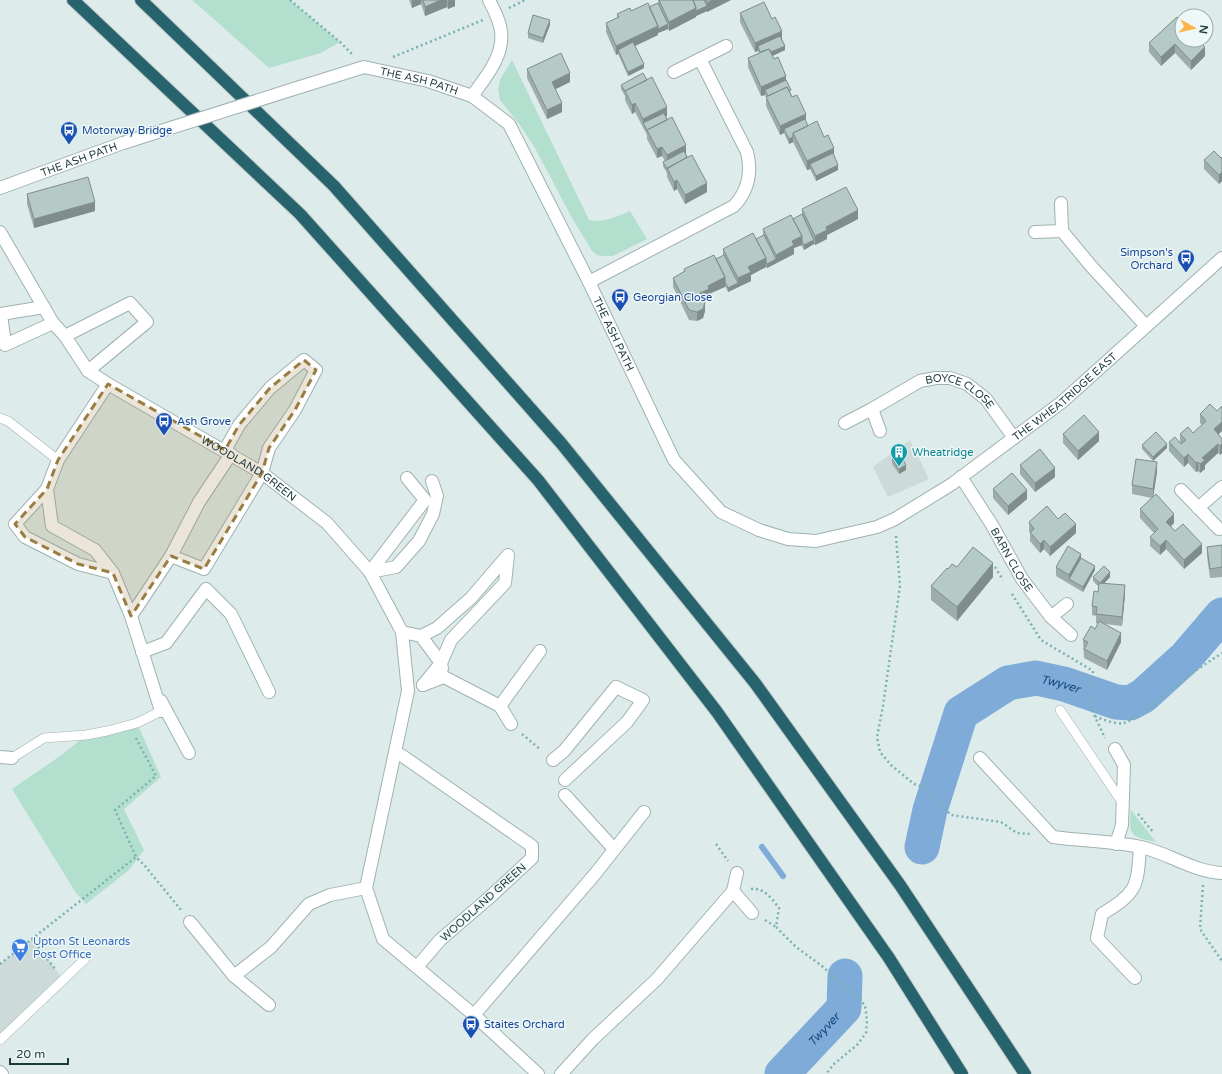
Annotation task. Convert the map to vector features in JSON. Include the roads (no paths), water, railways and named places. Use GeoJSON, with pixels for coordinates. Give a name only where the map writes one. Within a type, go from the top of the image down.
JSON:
{"type":"FeatureCollection","features":[{"type":"Feature","properties":{"kind":"highway"},"geometry":{"type":"LineString","coordinates":[[73,0],[300,214],[538,480],[717,712],[889,958],[962,1074]]}},
{"type":"Feature","properties":{"kind":"highway"},"geometry":{"type":"LineString","coordinates":[[141,0],[334,186],[561,443],[755,683],[900,885],[1025,1074]]}},
{"type":"Feature","properties":{"kind":"street"},"geometry":{"type":"LineString","coordinates":[[472,96],[492,68],[499,52],[502,35],[496,15],[489,0]]}},
{"type":"Feature","properties":{"kind":"street"},"geometry":{"type":"LineString","coordinates":[[674,72],[726,46]]}},
{"type":"Feature","properties":{"kind":"street"},"geometry":{"type":"LineString","coordinates":[[589,282],[734,206],[745,192],[750,167],[747,152],[700,59]]}},
{"type":"Feature","properties":{"kind":"street","name":"THE ASH PATH"},"geometry":{"type":"LineString","coordinates":[[0,188],[123,143],[364,67],[428,81],[472,96],[509,124],[589,282],[674,460],[721,512],[759,530],[788,539],[816,541],[877,527],[895,519]]}},
{"type":"Feature","properties":{"kind":"street"},"geometry":{"type":"LineString","coordinates":[[1061,203],[1062,231],[1091,266],[1146,326]]}},
{"type":"Feature","properties":{"kind":"street"},"geometry":{"type":"LineString","coordinates":[[1035,232],[1062,231]]}},
{"type":"Feature","properties":{"kind":"street","name":"WOODLAND GREEN"},"geometry":{"type":"LineString","coordinates":[[0,232],[53,323],[65,336],[88,371],[108,384],[262,472],[327,523],[370,572],[402,632],[408,691],[366,888]]}},
{"type":"Feature","properties":{"kind":"street","name":"THE WHEATRIDGE EAST"},"geometry":{"type":"LineString","coordinates":[[895,519],[961,477],[1062,402],[1222,258]]}},
{"type":"Feature","properties":{"kind":"street"},"geometry":{"type":"LineString","coordinates":[[65,336],[130,303],[147,322],[88,371]]}},
{"type":"Feature","properties":{"kind":"street"},"geometry":{"type":"LineString","coordinates":[[44,307],[1,314],[5,345],[53,323]]}},
{"type":"Feature","properties":{"kind":"street"},"geometry":{"type":"LineString","coordinates":[[131,616],[171,556],[228,452],[239,425],[270,388],[304,360],[316,370],[295,410],[269,448],[262,472],[204,569],[171,556]]}},
{"type":"Feature","properties":{"kind":"street","name":"BOYCE CLOSE"},"geometry":{"type":"LineString","coordinates":[[845,423],[920,381],[936,378],[950,378],[967,384],[986,399],[1014,438]]}},
{"type":"Feature","properties":{"kind":"street"},"geometry":{"type":"LineString","coordinates":[[108,384],[58,460],[47,489],[15,524],[25,537],[78,564],[113,573]]}},
{"type":"Feature","properties":{"kind":"street"},"geometry":{"type":"LineString","coordinates":[[872,409],[880,431]]}},
{"type":"Feature","properties":{"kind":"street","name":"BARN CLOSE"},"geometry":{"type":"LineString","coordinates":[[961,477],[992,525],[1022,579],[1051,617],[1071,635]]}},
{"type":"Feature","properties":{"kind":"street"},"geometry":{"type":"LineString","coordinates":[[370,572],[425,500],[407,478]]}},
{"type":"Feature","properties":{"kind":"street"},"geometry":{"type":"LineString","coordinates":[[370,572],[396,567],[419,541],[433,514],[437,496],[432,481]]}},
{"type":"Feature","properties":{"kind":"street"},"geometry":{"type":"LineString","coordinates":[[1198,508],[1222,487]]}},
{"type":"Feature","properties":{"kind":"street"},"geometry":{"type":"LineString","coordinates":[[47,489],[52,526],[95,550],[113,573],[131,616],[161,711]]}},
{"type":"Feature","properties":{"kind":"street"},"geometry":{"type":"LineString","coordinates":[[1181,490],[1219,529]]}},
{"type":"Feature","properties":{"kind":"street"},"geometry":{"type":"LineString","coordinates":[[402,632],[421,636],[437,628],[470,598],[508,555],[505,582],[451,640],[441,663],[423,685]]}},
{"type":"Feature","properties":{"kind":"street"},"geometry":{"type":"LineString","coordinates":[[142,652],[166,643],[206,589],[231,614],[269,692]]}},
{"type":"Feature","properties":{"kind":"street"},"geometry":{"type":"LineString","coordinates":[[1051,617],[1067,604]]}},
{"type":"Feature","properties":{"kind":"street"},"geometry":{"type":"LineString","coordinates":[[421,636],[441,663],[444,677]]}},
{"type":"Feature","properties":{"kind":"street"},"geometry":{"type":"LineString","coordinates":[[500,706],[540,651]]}},
{"type":"Feature","properties":{"kind":"street"},"geometry":{"type":"LineString","coordinates":[[408,691],[444,677],[500,706],[511,724]]}},
{"type":"Feature","properties":{"kind":"street"},"geometry":{"type":"LineString","coordinates":[[553,760],[564,751],[616,687],[643,700],[627,722],[565,780]]}},
{"type":"Feature","properties":{"kind":"street"},"geometry":{"type":"LineString","coordinates":[[156,692],[189,753]]}},
{"type":"Feature","properties":{"kind":"street"},"geometry":{"type":"LineString","coordinates":[[1115,749],[1124,765],[1124,805],[1122,825],[1116,844]]}},
{"type":"Feature","properties":{"kind":"street","name":"WOODLAND GREEN"},"geometry":{"type":"LineString","coordinates":[[401,755],[532,846],[532,858],[440,940],[416,967]]}},
{"type":"Feature","properties":{"kind":"street"},"geometry":{"type":"LineString","coordinates":[[0,757],[12,758]]}},
{"type":"Feature","properties":{"kind":"street"},"geometry":{"type":"LineString","coordinates":[[980,758],[1052,837],[1140,847],[1159,852],[1204,870],[1222,873]]}},
{"type":"Feature","properties":{"kind":"street"},"geometry":{"type":"LineString","coordinates":[[565,796],[614,849]]}},
{"type":"Feature","properties":{"kind":"street"},"geometry":{"type":"LineString","coordinates":[[474,1015],[595,874],[644,812]]}},
{"type":"Feature","properties":{"kind":"street"},"geometry":{"type":"LineString","coordinates":[[1135,978],[1097,938],[1102,914],[1124,899],[1134,887],[1138,870],[1140,847]]}},
{"type":"Feature","properties":{"kind":"street"},"geometry":{"type":"LineString","coordinates":[[561,1074],[593,1040],[657,979],[733,892],[737,873]]}},
{"type":"Feature","properties":{"kind":"street"},"geometry":{"type":"LineString","coordinates":[[234,976],[271,947],[309,904],[330,895],[366,888],[383,938],[474,1015],[538,1074]]}},
{"type":"Feature","properties":{"kind":"street"},"geometry":{"type":"LineString","coordinates":[[733,892],[752,913]]}},
{"type":"Feature","properties":{"kind":"street"},"geometry":{"type":"LineString","coordinates":[[190,922],[234,976],[269,1005]]}},
{"type":"Feature","properties":{"kind":"lane"},"geometry":{"type":"LineString","coordinates":[[0,418],[8,422],[58,460]]}},
{"type":"Feature","properties":{"kind":"lane"},"geometry":{"type":"LineString","coordinates":[[1060,710],[1124,805]]}},
{"type":"Feature","properties":{"kind":"lane"},"geometry":{"type":"LineString","coordinates":[[12,758],[44,738],[86,735],[128,726],[161,711]]}},
{"type":"Feature","properties":{"kind":"lane"},"geometry":{"type":"LineString","coordinates":[[0,1040],[85,959]]}},
{"type":"Feature","properties":{"kind":"waterway","name":"Twyver"},"geometry":{"type":"LineString","coordinates":[[922,847],[930,810],[961,713],[1008,683],[1036,678],[1064,684],[1116,702],[1130,703],[1143,696],[1186,657],[1222,615]]}},
{"type":"Feature","properties":{"kind":"waterway"},"geometry":{"type":"LineString","coordinates":[[762,847],[783,876]]}},
{"type":"Feature","properties":{"kind":"waterway","name":"Twyver"},"geometry":{"type":"LineString","coordinates":[[782,1074],[844,1008],[845,976]]}},
{"type":"Feature","properties":{"kind":"place","name":"Motorway Bridge"},"geometry":{"type":"Point","coordinates":[69,145]}},
{"type":"Feature","properties":{"kind":"place","name":"Simpson's Orchard"},"geometry":{"type":"Point","coordinates":[1186,273]}},
{"type":"Feature","properties":{"kind":"place","name":"Georgian Close"},"geometry":{"type":"Point","coordinates":[620,312]}},
{"type":"Feature","properties":{"kind":"place","name":"Ash Grove"},"geometry":{"type":"Point","coordinates":[164,436]}},
{"type":"Feature","properties":{"kind":"place","name":"Wheatridge"},"geometry":{"type":"Point","coordinates":[899,467]}},
{"type":"Feature","properties":{"kind":"place","name":"Upton St Leonards Post Office"},"geometry":{"type":"Point","coordinates":[20,962]}},
{"type":"Feature","properties":{"kind":"place","name":"Staites Orchard"},"geometry":{"type":"Point","coordinates":[471,1039]}}]}
